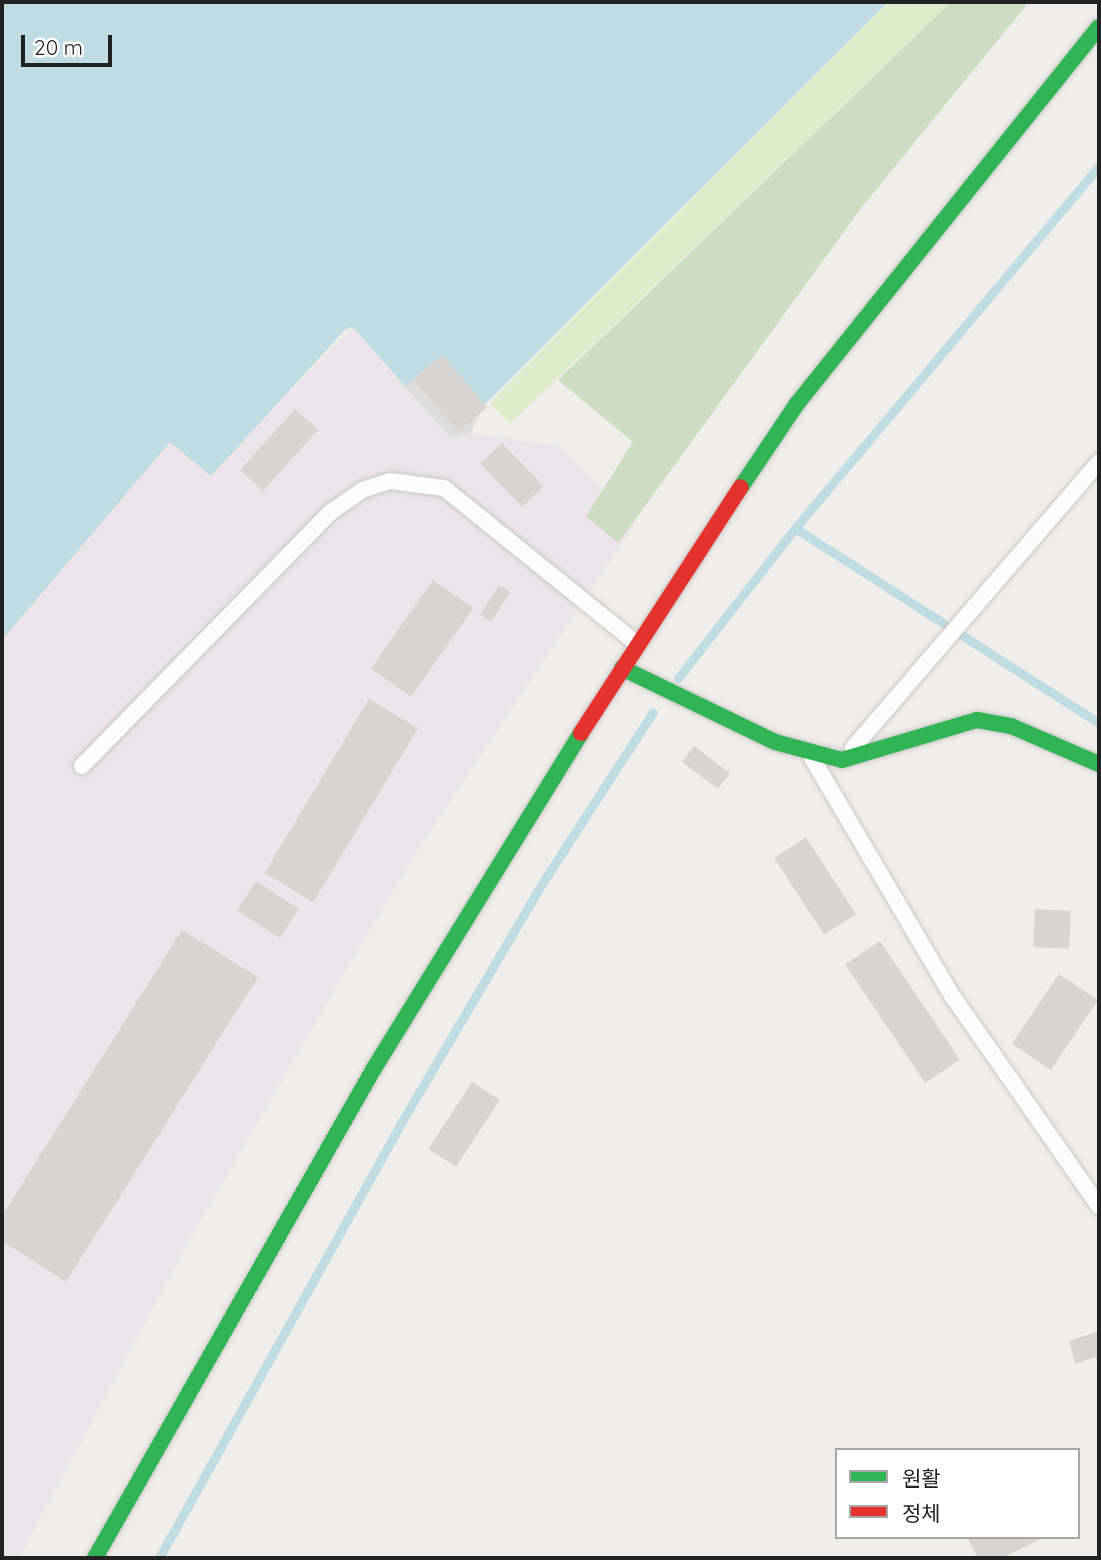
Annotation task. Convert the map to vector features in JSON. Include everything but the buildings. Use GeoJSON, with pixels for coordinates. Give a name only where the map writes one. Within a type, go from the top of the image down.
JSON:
{"type":"FeatureCollection","features":[{"type":"Feature","properties":{"kind":"main road"},"geometry":{"type":"LineString","coordinates":[[95,1558],[373,1070],[636,643],[796,404],[967,187],[1099,27]]}},
{"type":"Feature","properties":{"kind":"main road"},"geometry":{"type":"LineString","coordinates":[[622,668],[775,741],[842,760],[977,720],[1011,726],[1099,764]]}},
{"type":"Feature","properties":{"kind":"lane"},"geometry":{"type":"LineString","coordinates":[[842,760],[1099,462]]}},
{"type":"Feature","properties":{"kind":"lane"},"geometry":{"type":"LineString","coordinates":[[82,766],[331,512],[362,490],[390,481],[444,488],[636,643]]}},
{"type":"Feature","properties":{"kind":"lane"},"geometry":{"type":"LineString","coordinates":[[808,751],[953,997],[1099,1206]]}},
{"type":"Feature","properties":{"kind":"shaded area"},"geometry":{"type":"Polygon","coordinates":[[[352,327],[451,438],[471,433],[561,446],[636,522],[427,836],[338,984],[189,1241],[19,1558],[2,1558],[2,640],[170,441],[211,475],[352,327]]]}},
{"type":"Feature","properties":{"kind":"green space"},"geometry":{"type":"Polygon","coordinates":[[[888,2],[951,2],[510,424],[490,403],[888,2]]]}},
{"type":"Feature","properties":{"kind":"green space"},"geometry":{"type":"Polygon","coordinates":[[[951,2],[1029,2],[862,207],[618,543],[586,516],[633,442],[558,380],[951,2]]]}},
{"type":"Feature","properties":{"kind":"water"},"geometry":{"type":"Polygon","coordinates":[[[2,2],[888,2],[451,438],[358,333],[352,327],[345,330],[211,476],[170,442],[2,640],[2,2]]]}},
{"type":"Feature","properties":{"kind":"pier"},"geometry":{"type":"Polygon","coordinates":[[[433,361],[480,412],[471,433],[451,438],[405,387],[433,361]]]}},
{"type":"Feature","properties":{"kind":"waterway"},"geometry":{"type":"LineString","coordinates":[[1099,166],[795,528],[1099,723]]}},
{"type":"Feature","properties":{"kind":"waterway"},"geometry":{"type":"LineString","coordinates":[[678,678],[795,528]]}},
{"type":"Feature","properties":{"kind":"waterway"},"geometry":{"type":"LineString","coordinates":[[159,1558],[401,1123],[543,882],[653,712]]}},
{"type":"Feature","properties":{"kind":"traffic: fast"},"geometry":{"type":"LineString","coordinates":[[741,487],[796,405],[1099,27]]}},
{"type":"Feature","properties":{"kind":"traffic: fast"},"geometry":{"type":"LineString","coordinates":[[622,668],[775,742],[842,760],[977,720],[1011,726],[1099,764]]}},
{"type":"Feature","properties":{"kind":"traffic: fast"},"geometry":{"type":"LineString","coordinates":[[95,1558],[373,1070],[581,733]]}},
{"type":"Feature","properties":{"kind":"traffic: jam"},"geometry":{"type":"LineString","coordinates":[[581,733],[741,487]]}}]}
